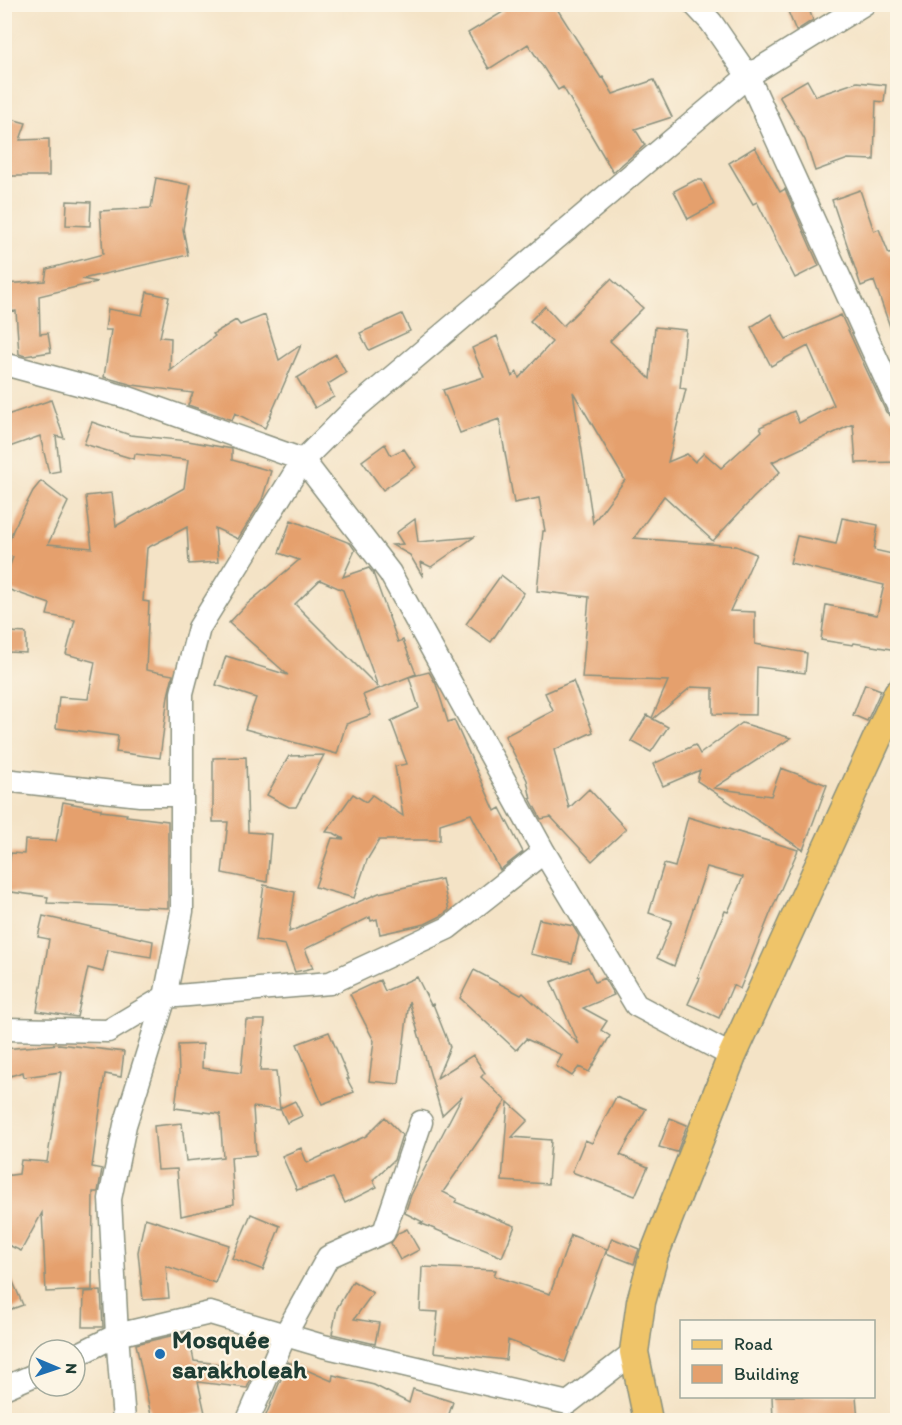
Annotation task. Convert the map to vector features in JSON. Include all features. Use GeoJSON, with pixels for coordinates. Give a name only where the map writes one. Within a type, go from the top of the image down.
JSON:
{"type":"FeatureCollection","features":[{"type":"Feature","properties":{"kind":"main road"},"geometry":{"type":"LineString","coordinates":[[648,1420],[634,1352],[641,1302],[654,1255],[732,1056],[897,693]]}},
{"type":"Feature","properties":{"kind":"street"},"geometry":{"type":"LineString","coordinates":[[694,4],[711,22],[748,75],[897,406]]}},
{"type":"Feature","properties":{"kind":"street"},"geometry":{"type":"LineString","coordinates":[[124,1420],[110,1199],[125,1125],[165,997],[182,911],[182,693],[200,627],[303,460],[351,412],[748,75],[864,4]]}},
{"type":"Feature","properties":{"kind":"street"},"geometry":{"type":"LineString","coordinates":[[4,364],[126,397],[303,460],[390,573],[544,852],[636,1005],[732,1056]]}},
{"type":"Feature","properties":{"kind":"street"},"geometry":{"type":"LineString","coordinates":[[4,780],[140,795],[181,795]]}},
{"type":"Feature","properties":{"kind":"street"},"geometry":{"type":"LineString","coordinates":[[5,1029],[108,1031],[165,997],[330,983],[448,928],[544,852]]}},
{"type":"Feature","properties":{"kind":"street"},"geometry":{"type":"LineString","coordinates":[[248,1420],[285,1335],[328,1257],[384,1232],[421,1122]]}},
{"type":"Feature","properties":{"kind":"street"},"geometry":{"type":"LineString","coordinates":[[87,1350],[117,1335],[210,1313],[323,1346],[568,1403],[634,1352]]}},
{"type":"Feature","properties":{"kind":"street"},"geometry":{"type":"LineString","coordinates":[[4,1370],[27,1376]]}},
{"type":"Feature","properties":{"kind":"street"},"geometry":{"type":"LineString","coordinates":[[4,1388],[27,1379]]}},
{"type":"Feature","properties":{"kind":"building"},"geometry":{"type":"Polygon","coordinates":[[[499,4],[554,4],[613,94],[654,80],[672,117],[635,129],[645,145],[613,172],[563,87],[558,90],[528,44],[489,69],[468,33],[503,12],[499,4]]]}},
{"type":"Feature","properties":{"kind":"building"},"geometry":{"type":"Polygon","coordinates":[[[785,4],[807,4],[813,20],[796,31],[785,4]]]}},
{"type":"Feature","properties":{"kind":"building"},"geometry":{"type":"Polygon","coordinates":[[[807,80],[816,96],[857,82],[886,85],[884,102],[876,101],[874,160],[848,159],[815,171],[805,140],[779,96],[807,80]]]}},
{"type":"Feature","properties":{"kind":"building"},"geometry":{"type":"Polygon","coordinates":[[[4,117],[26,123],[20,140],[49,139],[49,176],[4,176],[4,117]]]}},
{"type":"Feature","properties":{"kind":"building"},"geometry":{"type":"Polygon","coordinates":[[[755,147],[780,192],[785,189],[819,266],[795,278],[757,202],[753,204],[729,163],[755,147]]]}},
{"type":"Feature","properties":{"kind":"building"},"geometry":{"type":"Polygon","coordinates":[[[156,178],[191,185],[183,229],[188,255],[82,279],[97,282],[39,296],[40,334],[48,333],[51,352],[25,356],[19,354],[16,311],[6,312],[5,284],[45,281],[47,269],[103,254],[100,211],[151,208],[156,178]]]}},
{"type":"Feature","properties":{"kind":"building"},"geometry":{"type":"Polygon","coordinates":[[[695,180],[702,180],[714,205],[688,219],[674,191],[695,180]]]}},
{"type":"Feature","properties":{"kind":"building"},"geometry":{"type":"Polygon","coordinates":[[[860,190],[874,231],[879,229],[889,254],[897,251],[897,340],[895,341],[874,281],[861,286],[832,200],[860,190]]]}},
{"type":"Feature","properties":{"kind":"building"},"geometry":{"type":"Polygon","coordinates":[[[67,201],[91,202],[90,226],[66,225],[67,201]]]}},
{"type":"Feature","properties":{"kind":"building"},"geometry":{"type":"Polygon","coordinates":[[[611,279],[643,308],[610,341],[650,379],[655,327],[686,330],[680,388],[686,389],[668,462],[687,454],[695,462],[704,453],[721,468],[762,431],[760,427],[794,411],[799,423],[834,405],[808,346],[771,366],[751,327],[771,314],[786,339],[841,315],[886,412],[897,421],[897,462],[856,463],[853,424],[772,462],[780,472],[713,541],[664,496],[634,538],[736,546],[756,554],[730,611],[755,612],[755,644],[807,653],[805,673],[757,667],[756,715],[713,714],[713,688],[691,687],[653,719],[668,727],[651,752],[631,741],[647,715],[652,718],[668,681],[582,678],[589,597],[537,591],[543,531],[545,531],[539,498],[514,503],[499,419],[460,433],[443,390],[484,377],[472,348],[497,336],[512,377],[517,372],[519,378],[552,342],[530,321],[545,306],[563,326],[611,279]],[[573,392],[593,523],[625,480],[573,392]]]}},
{"type":"Feature","properties":{"kind":"building"},"geometry":{"type":"Polygon","coordinates":[[[147,292],[169,297],[160,337],[171,338],[170,371],[215,336],[213,334],[236,320],[240,325],[265,315],[279,360],[301,345],[265,428],[235,413],[232,420],[188,405],[193,393],[133,385],[104,377],[111,330],[105,330],[108,309],[142,315],[147,292]]]}},
{"type":"Feature","properties":{"kind":"building"},"geometry":{"type":"Polygon","coordinates":[[[402,314],[410,331],[369,350],[360,333],[402,314]]]}},
{"type":"Feature","properties":{"kind":"building"},"geometry":{"type":"Polygon","coordinates":[[[336,354],[346,373],[328,384],[334,397],[315,408],[297,378],[336,354]]]}},
{"type":"Feature","properties":{"kind":"building"},"geometry":{"type":"Polygon","coordinates":[[[51,400],[64,438],[56,436],[60,471],[49,473],[40,436],[4,449],[4,416],[51,400]]]}},
{"type":"Feature","properties":{"kind":"building"},"geometry":{"type":"Polygon","coordinates":[[[92,422],[130,435],[188,441],[232,449],[232,460],[271,471],[262,500],[238,539],[215,528],[218,562],[189,564],[187,527],[147,548],[143,601],[149,602],[146,670],[173,675],[160,758],[116,752],[118,736],[56,728],[59,697],[88,699],[95,662],[66,654],[75,620],[47,615],[50,604],[4,588],[4,581],[13,557],[5,554],[13,530],[33,491],[41,481],[68,502],[48,544],[92,548],[86,496],[112,493],[116,526],[184,488],[188,460],[135,454],[134,459],[84,444],[92,422]]]}},
{"type":"Feature","properties":{"kind":"building"},"geometry":{"type":"Polygon","coordinates":[[[385,444],[391,455],[404,449],[416,467],[383,490],[362,461],[385,444]]]}},
{"type":"Feature","properties":{"kind":"building"},"geometry":{"type":"Polygon","coordinates":[[[842,518],[878,525],[874,550],[897,555],[897,650],[821,640],[826,605],[877,615],[884,585],[790,563],[797,536],[836,544],[842,518]]]}},
{"type":"Feature","properties":{"kind":"building"},"geometry":{"type":"Polygon","coordinates":[[[415,519],[418,542],[474,537],[431,567],[421,562],[423,577],[410,555],[392,545],[403,544],[396,533],[415,519]]]}},
{"type":"Feature","properties":{"kind":"building"},"geometry":{"type":"Polygon","coordinates":[[[291,520],[350,543],[355,550],[343,577],[369,568],[373,573],[398,642],[403,640],[416,674],[363,695],[371,715],[346,724],[337,754],[245,729],[256,698],[216,685],[226,656],[288,675],[229,623],[246,605],[299,560],[279,553],[291,520]],[[320,580],[295,604],[378,687],[343,590],[320,580]]]}},
{"type":"Feature","properties":{"kind":"building"},"geometry":{"type":"Polygon","coordinates":[[[501,575],[524,593],[491,642],[466,624],[501,575]]]}},
{"type":"Feature","properties":{"kind":"building"},"geometry":{"type":"Polygon","coordinates":[[[10,632],[26,633],[26,653],[9,652],[10,632]]]}},
{"type":"Feature","properties":{"kind":"building"},"geometry":{"type":"Polygon","coordinates":[[[429,672],[436,684],[448,722],[454,720],[495,811],[500,808],[523,852],[500,870],[471,814],[440,824],[440,840],[379,840],[367,860],[354,898],[315,887],[332,838],[344,839],[334,833],[326,832],[353,794],[366,802],[372,795],[403,816],[395,766],[407,764],[391,721],[419,708],[409,677],[429,672]]]}},
{"type":"Feature","properties":{"kind":"building"},"geometry":{"type":"Polygon","coordinates":[[[573,681],[593,732],[554,750],[569,808],[589,789],[626,829],[592,861],[551,817],[541,819],[531,800],[527,780],[505,736],[553,711],[545,693],[573,681]]]}},
{"type":"Feature","properties":{"kind":"building"},"geometry":{"type":"Polygon","coordinates":[[[865,684],[881,690],[867,721],[853,715],[865,684]]]}},
{"type":"Feature","properties":{"kind":"building"},"geometry":{"type":"Polygon","coordinates":[[[742,723],[791,738],[714,788],[771,796],[781,768],[827,785],[803,850],[697,781],[700,770],[663,786],[653,764],[695,745],[700,754],[742,723]]]}},
{"type":"Feature","properties":{"kind":"building"},"geometry":{"type":"Polygon","coordinates":[[[324,755],[296,807],[289,807],[267,795],[289,756],[324,755]]]}},
{"type":"Feature","properties":{"kind":"building"},"geometry":{"type":"Polygon","coordinates":[[[246,757],[248,832],[271,834],[267,882],[222,873],[228,822],[213,822],[213,758],[246,757]]]}},
{"type":"Feature","properties":{"kind":"building"},"geometry":{"type":"Polygon","coordinates":[[[63,802],[101,809],[101,811],[127,814],[126,816],[168,821],[168,908],[47,903],[48,897],[4,891],[4,863],[9,864],[11,853],[24,854],[25,840],[56,841],[63,802]]]}},
{"type":"Feature","properties":{"kind":"building"},"geometry":{"type":"Polygon","coordinates":[[[688,817],[798,850],[740,989],[733,985],[719,1018],[688,1004],[725,911],[728,912],[743,877],[707,867],[674,966],[657,958],[672,921],[649,913],[664,864],[675,867],[688,817]]]}},
{"type":"Feature","properties":{"kind":"building"},"geometry":{"type":"Polygon","coordinates":[[[442,879],[449,910],[441,916],[425,924],[380,934],[377,919],[371,921],[370,917],[305,949],[313,968],[295,972],[285,945],[256,940],[264,885],[295,892],[289,932],[379,893],[442,879]]]}},
{"type":"Feature","properties":{"kind":"building"},"geometry":{"type":"Polygon","coordinates":[[[43,916],[153,941],[151,957],[108,950],[103,972],[88,968],[77,1017],[37,1011],[49,939],[38,937],[43,916]]]}},
{"type":"Feature","properties":{"kind":"building"},"geometry":{"type":"Polygon","coordinates":[[[539,919],[573,926],[579,936],[572,963],[530,954],[539,919]]]}},
{"type":"Feature","properties":{"kind":"building"},"geometry":{"type":"Polygon","coordinates":[[[588,967],[595,982],[604,978],[614,995],[583,1008],[607,1021],[601,1030],[610,1036],[589,1072],[579,1067],[572,1076],[556,1066],[562,1055],[526,1039],[516,1050],[460,998],[474,970],[521,995],[523,993],[579,1044],[551,982],[588,967]]]}},
{"type":"Feature","properties":{"kind":"building"},"geometry":{"type":"Polygon","coordinates":[[[417,977],[431,1005],[433,1004],[450,1047],[437,1078],[473,1055],[485,1073],[481,1077],[506,1101],[443,1192],[457,1199],[455,1202],[515,1226],[502,1257],[420,1223],[423,1222],[405,1213],[411,1195],[462,1096],[442,1115],[409,1001],[399,1084],[369,1081],[374,1041],[350,994],[380,980],[385,991],[417,977]]]}},
{"type":"Feature","properties":{"kind":"building"},"geometry":{"type":"Polygon","coordinates":[[[246,1020],[265,1020],[260,1071],[276,1071],[280,1110],[253,1107],[256,1155],[231,1157],[234,1204],[181,1216],[177,1169],[158,1170],[154,1126],[182,1123],[186,1161],[223,1157],[220,1114],[175,1108],[179,1074],[178,1045],[203,1044],[202,1068],[241,1073],[246,1020]]]}},
{"type":"Feature","properties":{"kind":"building"},"geometry":{"type":"Polygon","coordinates":[[[329,1032],[354,1092],[322,1104],[297,1044],[329,1032]]]}},
{"type":"Feature","properties":{"kind":"building"},"geometry":{"type":"Polygon","coordinates":[[[59,1044],[124,1052],[121,1077],[105,1074],[92,1167],[102,1169],[98,1192],[93,1192],[92,1290],[46,1292],[42,1213],[21,1251],[4,1243],[4,1176],[19,1174],[21,1160],[47,1162],[61,1072],[24,1077],[23,1072],[4,1078],[4,1049],[59,1044]]]}},
{"type":"Feature","properties":{"kind":"building"},"geometry":{"type":"Polygon","coordinates":[[[616,1097],[646,1109],[620,1155],[648,1167],[635,1196],[572,1172],[585,1140],[592,1143],[616,1097]]]}},
{"type":"Feature","properties":{"kind":"building"},"geometry":{"type":"Polygon","coordinates":[[[295,1101],[302,1116],[287,1123],[280,1108],[295,1101]]]}},
{"type":"Feature","properties":{"kind":"building"},"geometry":{"type":"Polygon","coordinates":[[[508,1102],[528,1120],[512,1137],[551,1140],[548,1184],[502,1181],[508,1102]]]}},
{"type":"Feature","properties":{"kind":"building"},"geometry":{"type":"Polygon","coordinates":[[[385,1117],[402,1135],[394,1160],[373,1180],[377,1187],[345,1203],[333,1178],[297,1190],[282,1156],[301,1148],[307,1163],[366,1136],[385,1117]]]}},
{"type":"Feature","properties":{"kind":"building"},"geometry":{"type":"Polygon","coordinates":[[[670,1118],[687,1125],[677,1152],[659,1147],[670,1118]]]}},
{"type":"Feature","properties":{"kind":"building"},"geometry":{"type":"Polygon","coordinates":[[[251,1214],[280,1226],[263,1270],[232,1258],[251,1214]]]}},
{"type":"Feature","properties":{"kind":"building"},"geometry":{"type":"Polygon","coordinates":[[[145,1218],[229,1245],[215,1283],[166,1266],[169,1298],[143,1300],[138,1252],[145,1218]]]}},
{"type":"Feature","properties":{"kind":"building"},"geometry":{"type":"Polygon","coordinates":[[[407,1229],[419,1250],[400,1260],[391,1243],[398,1233],[407,1229]]]}},
{"type":"Feature","properties":{"kind":"building"},"geometry":{"type":"Polygon","coordinates":[[[571,1235],[607,1249],[565,1362],[508,1340],[506,1360],[434,1352],[438,1312],[420,1311],[422,1267],[496,1270],[494,1276],[550,1294],[571,1235]]]}},
{"type":"Feature","properties":{"kind":"building"},"geometry":{"type":"Polygon","coordinates":[[[612,1238],[639,1249],[634,1264],[606,1253],[612,1238]]]}},
{"type":"Feature","properties":{"kind":"building"},"geometry":{"type":"Polygon","coordinates":[[[4,1261],[23,1305],[4,1312],[4,1261]]]}},
{"type":"Feature","properties":{"kind":"building"},"geometry":{"type":"Polygon","coordinates":[[[353,1281],[373,1293],[354,1319],[379,1323],[375,1344],[332,1334],[337,1308],[353,1281]]]}},
{"type":"Feature","properties":{"kind":"building"},"geometry":{"type":"Polygon","coordinates":[[[101,1291],[103,1327],[83,1327],[84,1292],[101,1291]]]}},
{"type":"Feature","properties":{"kind":"building"},"geometry":{"type":"Polygon","coordinates":[[[188,1332],[194,1361],[254,1368],[253,1374],[247,1388],[198,1382],[205,1413],[169,1420],[152,1420],[136,1344],[188,1332]]]}},
{"type":"Feature","properties":{"kind":"building"},"geometry":{"type":"Polygon","coordinates":[[[288,1362],[332,1381],[333,1375],[374,1385],[409,1403],[413,1389],[453,1402],[447,1420],[264,1420],[288,1362]]]}},
{"type":"Feature","properties":{"kind":"building"},"geometry":{"type":"Polygon","coordinates":[[[772,1398],[856,1398],[858,1420],[773,1420],[772,1398]]]}},
{"type":"Feature","properties":{"kind":"place","name":"Mosquée sarakholeah"},"geometry":{"type":"Point","coordinates":[160,1354]}}]}
